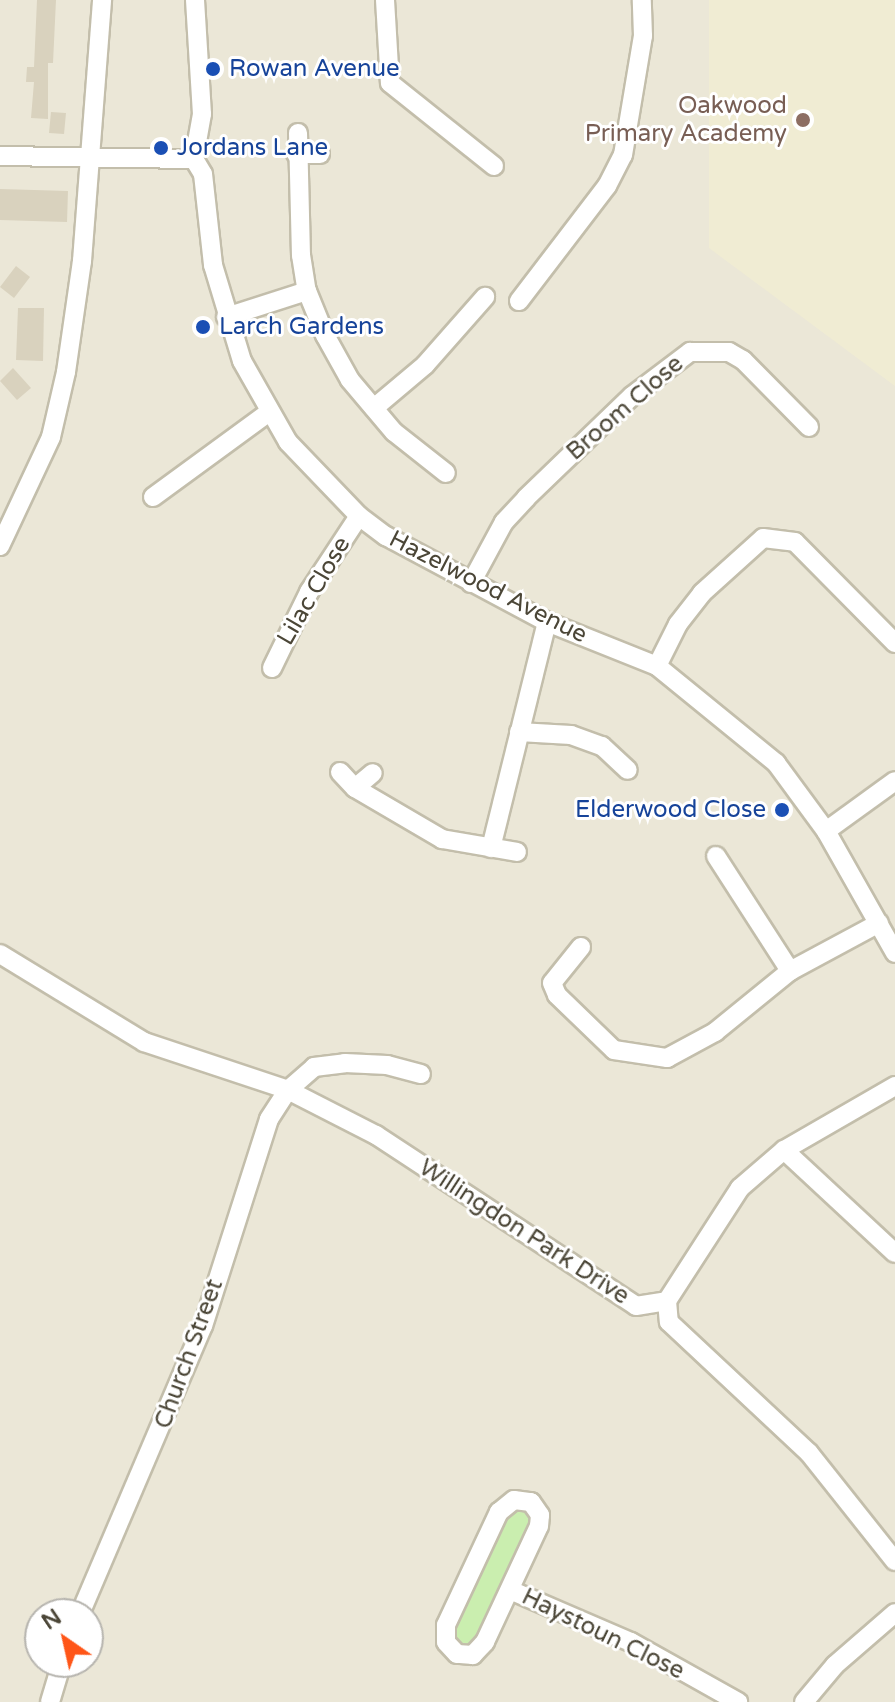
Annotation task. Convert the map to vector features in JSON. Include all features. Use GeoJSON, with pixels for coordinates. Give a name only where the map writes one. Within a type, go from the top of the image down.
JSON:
{"type":"FeatureCollection","features":[{"type":"Feature","properties":{"kind":"street"},"geometry":{"type":"LineString","coordinates":[[0,546],[51,437],[70,342],[91,161],[102,0]]}},
{"type":"Feature","properties":{"kind":"street","name":"Hazelwood Avenue"},"geometry":{"type":"LineString","coordinates":[[195,0],[202,114],[194,159],[203,174],[213,265],[226,317],[269,412],[311,469],[359,516],[471,583],[547,622],[657,666],[776,763],[826,831],[895,953]]}},
{"type":"Feature","properties":{"kind":"street"},"geometry":{"type":"LineString","coordinates":[[385,0],[390,83],[494,166]]}},
{"type":"Feature","properties":{"kind":"street"},"geometry":{"type":"LineString","coordinates":[[519,301],[607,186],[623,155],[643,36],[642,0]]}},
{"type":"Feature","properties":{"kind":"street"},"geometry":{"type":"LineString","coordinates":[[298,133],[296,154],[307,291],[340,364],[394,432],[446,473]]}},
{"type":"Feature","properties":{"kind":"street"},"geometry":{"type":"LineString","coordinates":[[296,154],[320,154]]}},
{"type":"Feature","properties":{"kind":"street"},"geometry":{"type":"LineString","coordinates":[[0,156],[91,161],[194,159]]}},
{"type":"Feature","properties":{"kind":"street"},"geometry":{"type":"LineString","coordinates":[[226,317],[307,291]]}},
{"type":"Feature","properties":{"kind":"street"},"geometry":{"type":"LineString","coordinates":[[374,408],[414,376],[485,297]]}},
{"type":"Feature","properties":{"kind":"street","name":"Broom Close"},"geometry":{"type":"LineString","coordinates":[[471,583],[504,522],[526,498],[632,396],[690,352],[729,352],[743,360],[809,427]]}},
{"type":"Feature","properties":{"kind":"street"},"geometry":{"type":"LineString","coordinates":[[153,497],[269,412]]}},
{"type":"Feature","properties":{"kind":"street","name":"Lilac Close"},"geometry":{"type":"LineString","coordinates":[[272,668],[309,592],[359,516]]}},
{"type":"Feature","properties":{"kind":"street"},"geometry":{"type":"LineString","coordinates":[[657,666],[678,624],[702,593],[763,538],[795,542],[895,643]]}},
{"type":"Feature","properties":{"kind":"street"},"geometry":{"type":"LineString","coordinates":[[491,848],[547,622]]}},
{"type":"Feature","properties":{"kind":"street"},"geometry":{"type":"LineString","coordinates":[[519,732],[571,735],[602,746],[628,770]]}},
{"type":"Feature","properties":{"kind":"street"},"geometry":{"type":"LineString","coordinates":[[340,772],[355,788],[442,839],[517,852]]}},
{"type":"Feature","properties":{"kind":"street"},"geometry":{"type":"LineString","coordinates":[[355,788],[373,773]]}},
{"type":"Feature","properties":{"kind":"street"},"geometry":{"type":"LineString","coordinates":[[826,831],[895,781]]}},
{"type":"Feature","properties":{"kind":"street"},"geometry":{"type":"LineString","coordinates":[[716,856],[720,881],[790,971]]}},
{"type":"Feature","properties":{"kind":"street"},"geometry":{"type":"LineString","coordinates":[[581,947],[543,985],[590,1032],[614,1050],[667,1058],[715,1032],[790,971],[879,923]]}},
{"type":"Feature","properties":{"kind":"street","name":"Willingdon Park Drive"},"geometry":{"type":"LineString","coordinates":[[0,954],[144,1042],[288,1090],[376,1135],[636,1306],[667,1301],[669,1322],[809,1453],[895,1561]]}},
{"type":"Feature","properties":{"kind":"street"},"geometry":{"type":"LineString","coordinates":[[288,1090],[314,1067],[345,1063],[387,1065],[421,1074]]}},
{"type":"Feature","properties":{"kind":"street"},"geometry":{"type":"LineString","coordinates":[[667,1301],[740,1188],[784,1150],[895,1086]]}},
{"type":"Feature","properties":{"kind":"street","name":"Church Street"},"geometry":{"type":"LineString","coordinates":[[87,1598],[203,1326],[269,1119],[288,1090]]}},
{"type":"Feature","properties":{"kind":"street"},"geometry":{"type":"LineString","coordinates":[[784,1150],[895,1253]]}},
{"type":"Feature","properties":{"kind":"street","name":"Haystoun Close"},"geometry":{"type":"LineString","coordinates":[[514,1500],[531,1502],[540,1515],[539,1526],[510,1590],[473,1655],[457,1654],[446,1642],[446,1625],[499,1512],[514,1500]]}},
{"type":"Feature","properties":{"kind":"street","name":"Haystoun Close"},"geometry":{"type":"LineString","coordinates":[[510,1590],[631,1642],[738,1702]]}},
{"type":"Feature","properties":{"kind":"street"},"geometry":{"type":"LineString","coordinates":[[804,1702],[835,1665],[895,1613]]}},
{"type":"Feature","properties":{"kind":"street"},"geometry":{"type":"LineString","coordinates":[[50,1702],[57,1678]]}},
{"type":"Feature","properties":{"kind":"shaded area"},"geometry":{"type":"Polygon","coordinates":[[[0,0],[895,0],[895,1702],[0,1702],[0,0]]]}},
{"type":"Feature","properties":{"kind":"shaded area","name":"Oakwood Primary Academy"},"geometry":{"type":"Polygon","coordinates":[[[709,0],[895,0],[895,386],[709,248],[709,0]]]}},
{"type":"Feature","properties":{"kind":"green space"},"geometry":{"type":"Polygon","coordinates":[[[514,1500],[540,1515],[485,1642],[457,1654],[446,1625],[514,1500]]]}},
{"type":"Feature","properties":{"kind":"building"},"geometry":{"type":"Polygon","coordinates":[[[37,0],[56,0],[53,63],[48,63],[48,119],[31,118],[34,82],[26,82],[27,67],[34,67],[37,0]]]}},
{"type":"Feature","properties":{"kind":"building"},"geometry":{"type":"Polygon","coordinates":[[[51,112],[66,113],[64,134],[49,133],[51,112]]]}},
{"type":"Feature","properties":{"kind":"building"},"geometry":{"type":"Polygon","coordinates":[[[0,189],[68,191],[67,222],[0,220],[0,189]]]}},
{"type":"Feature","properties":{"kind":"building"},"geometry":{"type":"Polygon","coordinates":[[[16,266],[30,277],[14,298],[0,287],[16,266]]]}},
{"type":"Feature","properties":{"kind":"building"},"geometry":{"type":"Polygon","coordinates":[[[18,308],[44,308],[43,361],[16,360],[18,308]]]}},
{"type":"Feature","properties":{"kind":"building"},"geometry":{"type":"Polygon","coordinates":[[[13,368],[31,388],[17,400],[0,381],[13,368]]]}},
{"type":"Feature","properties":{"kind":"place","name":"Rowan Avenue"},"geometry":{"type":"Point","coordinates":[213,69]}},
{"type":"Feature","properties":{"kind":"place","name":"Oakwood Primary Academy"},"geometry":{"type":"Point","coordinates":[803,120]}},
{"type":"Feature","properties":{"kind":"place","name":"Jordans Lane"},"geometry":{"type":"Point","coordinates":[161,148]}},
{"type":"Feature","properties":{"kind":"place","name":"Larch Gardens"},"geometry":{"type":"Point","coordinates":[203,327]}},
{"type":"Feature","properties":{"kind":"place","name":"Elderwood Close"},"geometry":{"type":"Point","coordinates":[782,810]}}]}
